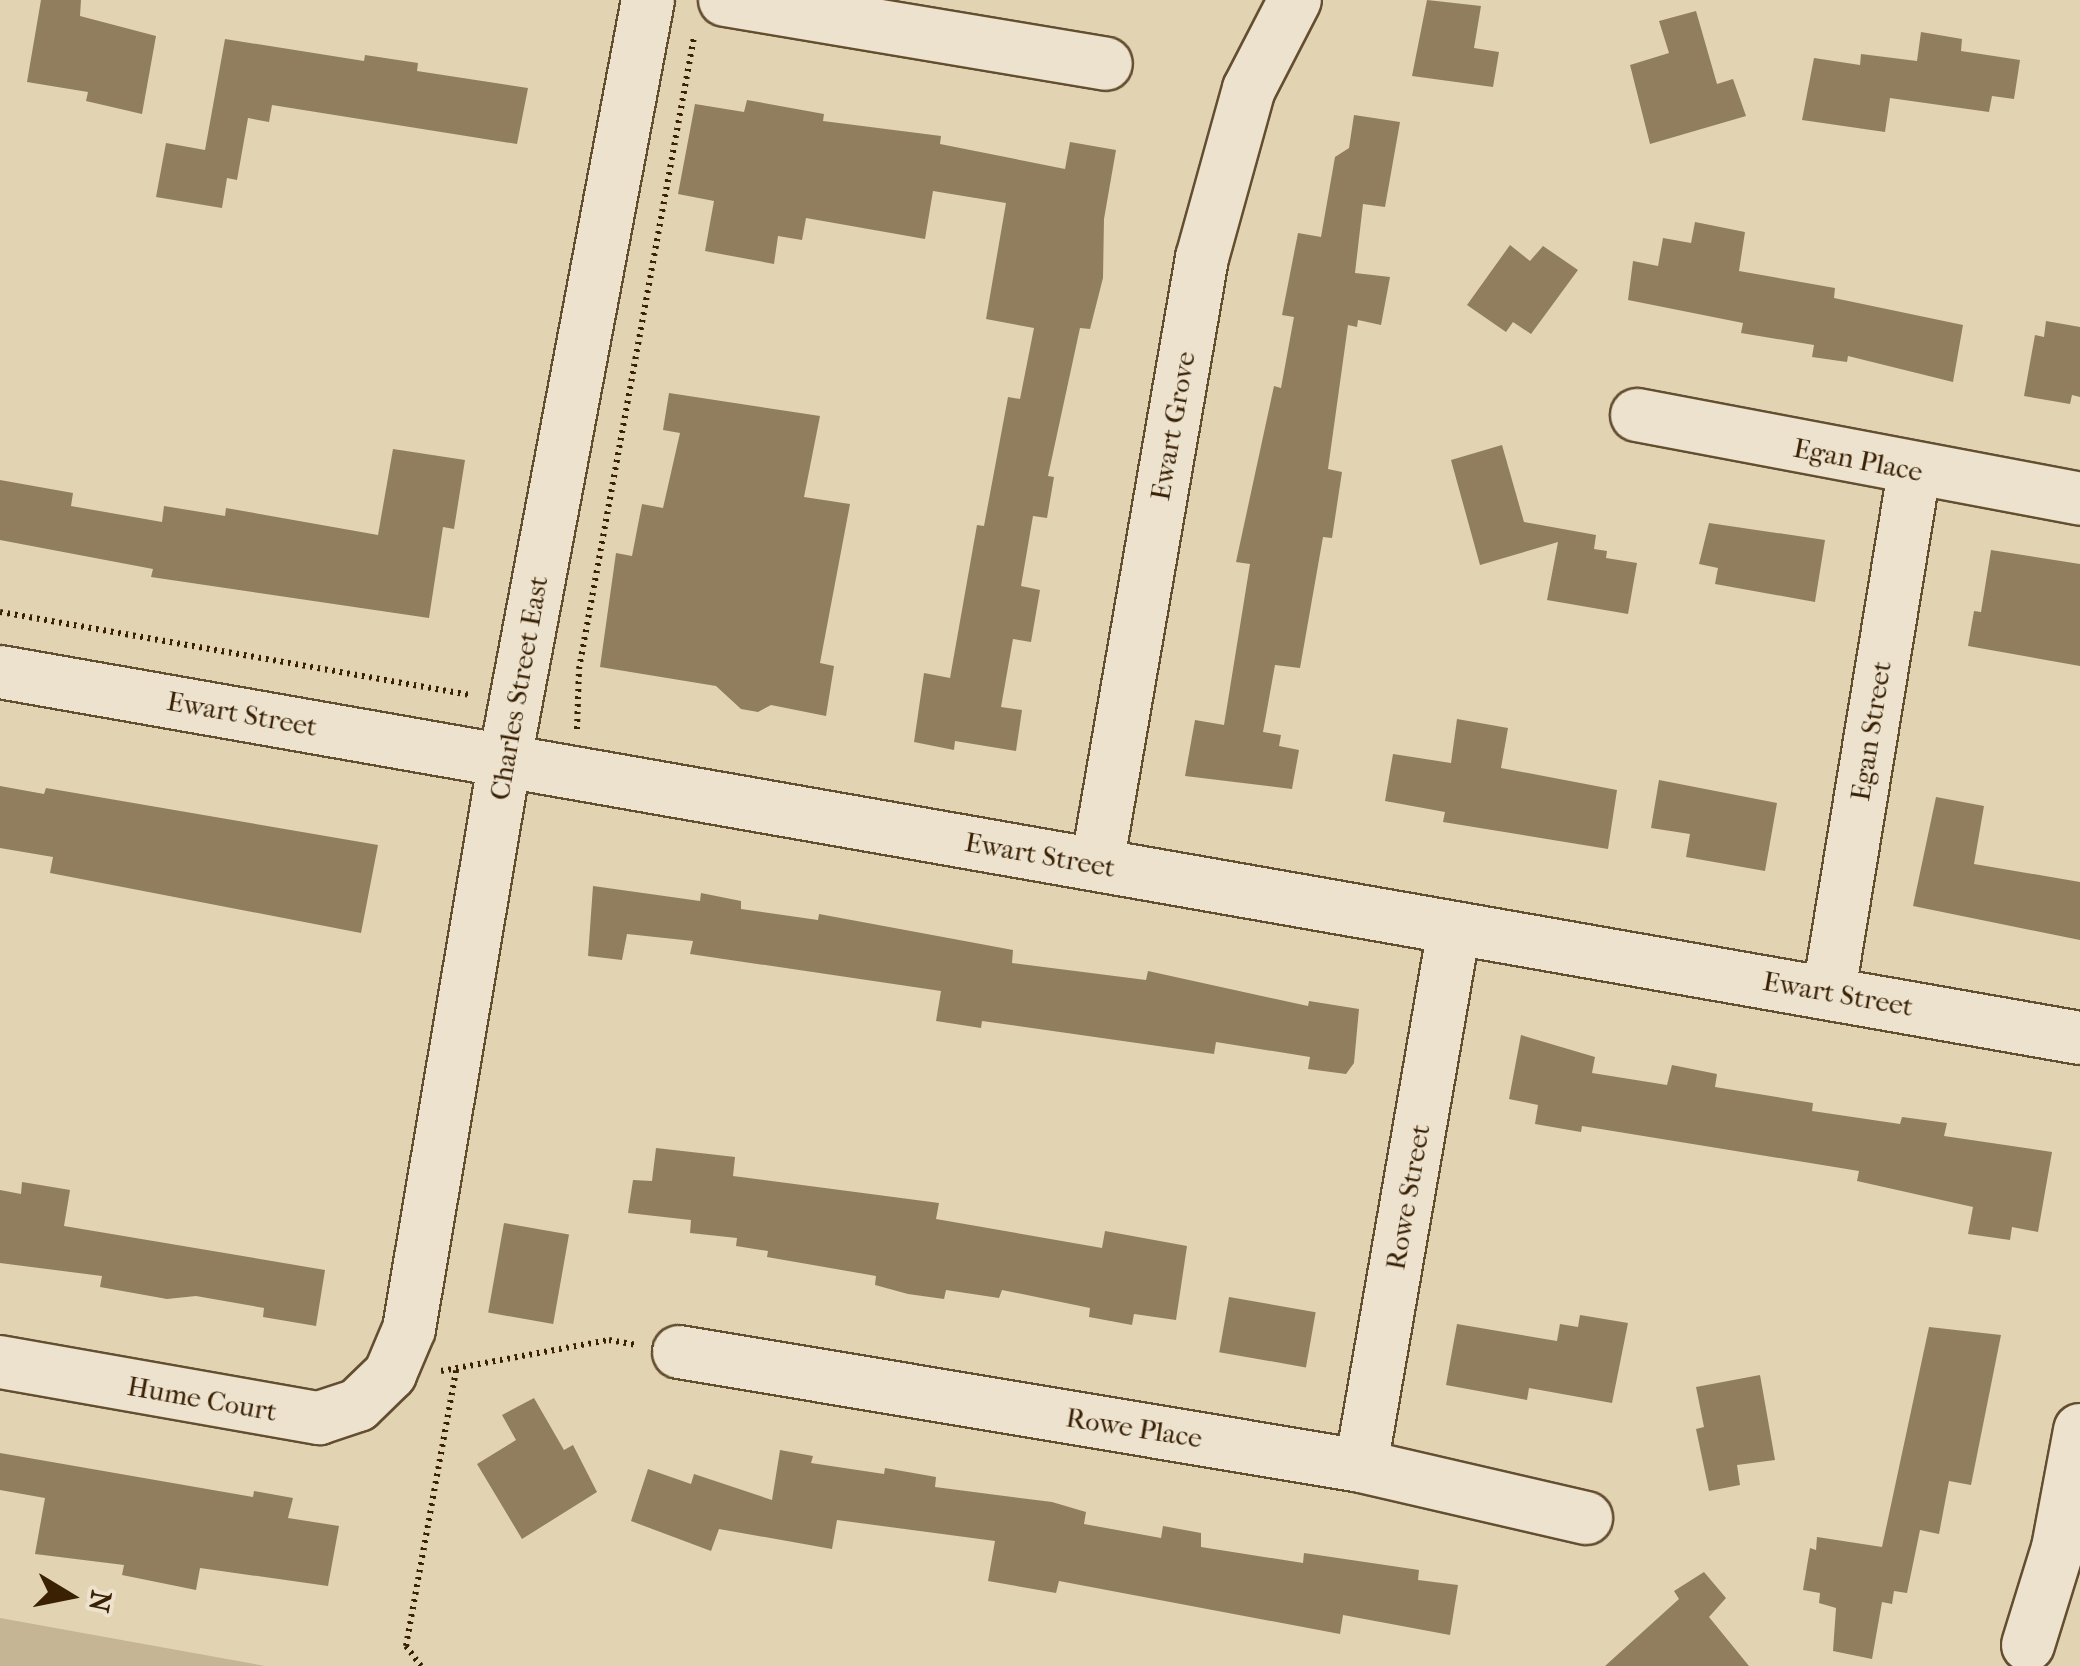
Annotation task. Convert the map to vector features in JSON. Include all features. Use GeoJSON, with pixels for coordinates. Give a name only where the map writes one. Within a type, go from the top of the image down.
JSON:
{"type":"FeatureCollection","features":[{"type":"Feature","properties":{"kind":"street","name":"Charles Street East"},"geometry":{"type":"LineString","coordinates":[[390,1374],[409,1329],[505,759],[648,0]]}},
{"type":"Feature","properties":{"kind":"street","name":"Ewart Grove"},"geometry":{"type":"LineString","coordinates":[[1096,865],[1202,258],[1249,89],[1295,0]]}},
{"type":"Feature","properties":{"kind":"street"},"geometry":{"type":"LineString","coordinates":[[711,10],[1106,64]]}},
{"type":"Feature","properties":{"kind":"street","name":"Egan Place"},"geometry":{"type":"LineString","coordinates":[[1637,414],[1914,472],[2080,500]]}},
{"type":"Feature","properties":{"kind":"street","name":"Egan Street"},"geometry":{"type":"LineString","coordinates":[[1829,991],[1914,472]]}},
{"type":"Feature","properties":{"kind":"street","name":"Ewart Street"},"geometry":{"type":"LineString","coordinates":[[0,672],[2080,1038]]}},
{"type":"Feature","properties":{"kind":"street","name":"Rowe Street"},"geometry":{"type":"LineString","coordinates":[[1361,1466],[1454,929]]}},
{"type":"Feature","properties":{"kind":"street","name":"Rowe Place"},"geometry":{"type":"LineString","coordinates":[[679,1352],[1361,1466],[1586,1518]]}},
{"type":"Feature","properties":{"kind":"street","name":"Hume Court"},"geometry":{"type":"LineString","coordinates":[[0,1362],[318,1418],[358,1406],[390,1374]]}},
{"type":"Feature","properties":{"kind":"street"},"geometry":{"type":"LineString","coordinates":[[2028,1645],[2058,1548],[2080,1430]]}},
{"type":"Feature","properties":{"kind":"path"},"geometry":{"type":"LineString","coordinates":[[576,736],[579,669],[711,10]]}},
{"type":"Feature","properties":{"kind":"path"},"geometry":{"type":"LineString","coordinates":[[0,612],[475,696]]}},
{"type":"Feature","properties":{"kind":"path"},"geometry":{"type":"LineString","coordinates":[[390,1374],[456,1370],[609,1340],[679,1352]]}},
{"type":"Feature","properties":{"kind":"path"},"geometry":{"type":"LineString","coordinates":[[422,1666],[406,1646],[456,1370]]}},
{"type":"Feature","properties":{"kind":"shaded area"},"geometry":{"type":"Polygon","coordinates":[[[0,1618],[265,1666],[0,1666],[0,1618]]]}},
{"type":"Feature","properties":{"kind":"building"},"geometry":{"type":"Polygon","coordinates":[[[41,0],[81,0],[80,16],[156,36],[142,114],[86,101],[88,92],[27,82],[41,0]]]}},
{"type":"Feature","properties":{"kind":"building"},"geometry":{"type":"Polygon","coordinates":[[[1427,0],[1481,6],[1474,48],[1499,52],[1493,87],[1412,76],[1427,0]]]}},
{"type":"Feature","properties":{"kind":"building"},"geometry":{"type":"Polygon","coordinates":[[[1696,11],[1717,84],[1733,79],[1746,116],[1650,144],[1630,65],[1669,53],[1659,21],[1696,11]]]}},
{"type":"Feature","properties":{"kind":"building"},"geometry":{"type":"Polygon","coordinates":[[[1921,32],[1962,39],[1961,51],[2020,60],[2014,99],[1992,96],[1989,112],[1890,98],[1885,132],[1802,120],[1814,58],[1860,65],[1861,54],[1917,61],[1921,32]]]}},
{"type":"Feature","properties":{"kind":"building"},"geometry":{"type":"Polygon","coordinates":[[[225,39],[364,61],[365,55],[418,63],[417,71],[528,88],[517,144],[272,105],[269,122],[248,118],[237,180],[227,178],[222,208],[156,197],[166,143],[205,150],[225,39]]]}},
{"type":"Feature","properties":{"kind":"building"},"geometry":{"type":"Polygon","coordinates":[[[747,100],[824,114],[823,121],[941,136],[940,144],[1065,169],[1070,142],[1116,150],[1104,219],[1103,278],[1090,329],[1080,328],[1048,476],[1054,477],[1047,518],[1033,516],[1021,586],[1040,590],[1031,642],[1013,639],[1001,707],[1022,710],[1016,751],[955,741],[954,750],[914,742],[924,673],[950,678],[977,525],[984,526],[1008,397],[1020,399],[1034,328],[986,319],[1006,203],[933,191],[925,239],[806,218],[802,240],[778,236],[774,264],[705,251],[714,201],[678,194],[695,104],[744,112],[747,100]]]}},
{"type":"Feature","properties":{"kind":"building"},"geometry":{"type":"Polygon","coordinates":[[[1354,115],[1400,122],[1385,207],[1363,204],[1355,273],[1390,277],[1381,325],[1358,320],[1357,327],[1348,325],[1328,469],[1342,472],[1332,538],[1323,537],[1300,668],[1275,665],[1263,732],[1281,735],[1279,746],[1299,750],[1292,789],[1185,776],[1195,720],[1224,725],[1250,564],[1236,562],[1274,386],[1281,388],[1294,317],[1282,315],[1298,233],[1321,237],[1335,157],[1349,148],[1354,115]]]}},
{"type":"Feature","properties":{"kind":"building"},"geometry":{"type":"Polygon","coordinates":[[[1695,222],[1745,232],[1739,271],[1835,288],[1834,298],[1963,325],[1953,382],[1848,356],[1847,362],[1812,357],[1814,345],[1741,333],[1743,323],[1628,300],[1633,261],[1658,266],[1663,238],[1691,243],[1695,222]]]}},
{"type":"Feature","properties":{"kind":"building"},"geometry":{"type":"Polygon","coordinates":[[[1510,245],[1530,261],[1543,246],[1578,270],[1531,334],[1513,322],[1506,332],[1467,305],[1510,245]]]}},
{"type":"Feature","properties":{"kind":"building"},"geometry":{"type":"Polygon","coordinates":[[[2046,321],[2080,327],[2080,397],[2072,395],[2070,404],[2024,396],[2035,335],[2044,337],[2046,321]]]}},
{"type":"Feature","properties":{"kind":"building"},"geometry":{"type":"Polygon","coordinates":[[[669,393],[820,416],[804,497],[850,504],[820,663],[834,666],[826,716],[771,705],[758,712],[741,709],[716,686],[600,667],[616,553],[632,556],[642,504],[663,508],[680,433],[663,430],[669,393]]]}},
{"type":"Feature","properties":{"kind":"building"},"geometry":{"type":"Polygon","coordinates":[[[1502,445],[1524,522],[1596,535],[1594,549],[1607,551],[1606,558],[1637,563],[1628,614],[1547,600],[1558,542],[1480,565],[1451,460],[1502,445]]]}},
{"type":"Feature","properties":{"kind":"building"},"geometry":{"type":"Polygon","coordinates":[[[393,449],[465,460],[454,529],[443,527],[429,618],[151,577],[153,569],[0,540],[0,480],[73,493],[71,506],[162,522],[164,506],[225,516],[226,508],[378,535],[393,449]]]}},
{"type":"Feature","properties":{"kind":"building"},"geometry":{"type":"Polygon","coordinates":[[[1709,523],[1825,540],[1815,602],[1715,584],[1718,568],[1699,564],[1709,523]]]}},
{"type":"Feature","properties":{"kind":"building"},"geometry":{"type":"Polygon","coordinates":[[[1991,550],[2080,564],[2080,666],[1968,646],[1974,611],[1981,612],[1991,550]]]}},
{"type":"Feature","properties":{"kind":"building"},"geometry":{"type":"Polygon","coordinates":[[[1457,719],[1508,728],[1501,768],[1617,790],[1608,849],[1443,822],[1445,812],[1385,801],[1393,754],[1451,763],[1457,719]]]}},
{"type":"Feature","properties":{"kind":"building"},"geometry":{"type":"Polygon","coordinates":[[[1659,780],[1777,803],[1765,871],[1686,857],[1690,834],[1651,828],[1659,780]]]}},
{"type":"Feature","properties":{"kind":"building"},"geometry":{"type":"Polygon","coordinates":[[[0,786],[44,794],[46,788],[378,845],[361,933],[50,873],[53,857],[0,848],[0,786]]]}},
{"type":"Feature","properties":{"kind":"building"},"geometry":{"type":"Polygon","coordinates":[[[1936,797],[1984,806],[1974,864],[2080,882],[2080,940],[1913,906],[1936,797]]]}},
{"type":"Feature","properties":{"kind":"building"},"geometry":{"type":"Polygon","coordinates":[[[593,886],[700,901],[701,893],[741,901],[741,909],[818,920],[819,914],[1013,950],[1012,963],[1146,980],[1148,971],[1308,1006],[1309,1001],[1359,1009],[1354,1063],[1346,1074],[1308,1069],[1310,1057],[1216,1042],[1214,1054],[982,1021],[981,1028],[936,1021],[941,991],[690,954],[693,941],[627,934],[622,960],[588,956],[593,886]]]}},
{"type":"Feature","properties":{"kind":"building"},"geometry":{"type":"Polygon","coordinates":[[[1521,1035],[1595,1057],[1592,1073],[1667,1085],[1672,1065],[1717,1074],[1715,1087],[1813,1103],[1812,1111],[1900,1124],[1902,1117],[1947,1123],[1944,1136],[2052,1152],[2038,1232],[2012,1227],[2010,1240],[1968,1234],[1973,1207],[1857,1181],[1859,1171],[1582,1126],[1581,1132],[1535,1124],[1538,1105],[1509,1099],[1521,1035]]]}},
{"type":"Feature","properties":{"kind":"building"},"geometry":{"type":"Polygon","coordinates":[[[656,1148],[735,1157],[733,1176],[939,1203],[936,1219],[1102,1248],[1105,1231],[1187,1246],[1176,1320],[1134,1314],[1132,1325],[1089,1317],[1090,1308],[1002,1290],[999,1298],[946,1290],[944,1299],[908,1294],[875,1285],[876,1276],[767,1257],[768,1251],[736,1246],[737,1238],[690,1233],[691,1220],[628,1213],[633,1180],[652,1181],[656,1148]]]}},
{"type":"Feature","properties":{"kind":"building"},"geometry":{"type":"Polygon","coordinates":[[[22,1182],[70,1190],[64,1226],[325,1270],[316,1326],[263,1317],[264,1308],[196,1296],[167,1299],[100,1287],[102,1276],[0,1263],[0,1190],[21,1194],[22,1182]]]}},
{"type":"Feature","properties":{"kind":"building"},"geometry":{"type":"Polygon","coordinates":[[[504,1223],[569,1234],[553,1324],[488,1313],[504,1223]]]}},
{"type":"Feature","properties":{"kind":"building"},"geometry":{"type":"Polygon","coordinates":[[[1229,1297],[1316,1312],[1306,1367],[1219,1352],[1229,1297]]]}},
{"type":"Feature","properties":{"kind":"building"},"geometry":{"type":"Polygon","coordinates":[[[1580,1315],[1628,1323],[1612,1403],[1529,1388],[1527,1400],[1446,1385],[1457,1324],[1557,1341],[1560,1324],[1578,1327],[1580,1315]]]}},
{"type":"Feature","properties":{"kind":"building"},"geometry":{"type":"Polygon","coordinates":[[[1929,1327],[2001,1335],[1971,1485],[1949,1481],[1939,1534],[1920,1530],[1907,1593],[1894,1591],[1892,1604],[1882,1602],[1872,1659],[1833,1651],[1836,1608],[1819,1603],[1820,1593],[1803,1590],[1810,1548],[1816,1550],[1817,1537],[1882,1547],[1929,1327]]]}},
{"type":"Feature","properties":{"kind":"building"},"geometry":{"type":"Polygon","coordinates":[[[1760,1375],[1775,1460],[1737,1465],[1740,1485],[1709,1491],[1696,1429],[1704,1427],[1696,1387],[1760,1375]]]}},
{"type":"Feature","properties":{"kind":"building"},"geometry":{"type":"Polygon","coordinates":[[[534,1398],[564,1450],[573,1445],[597,1492],[522,1539],[477,1464],[516,1440],[502,1415],[534,1398]]]}},
{"type":"Feature","properties":{"kind":"building"},"geometry":{"type":"Polygon","coordinates":[[[780,1450],[813,1456],[811,1463],[884,1474],[885,1468],[936,1477],[935,1487],[1052,1502],[1086,1512],[1084,1524],[1161,1538],[1163,1526],[1201,1533],[1201,1547],[1303,1563],[1304,1553],[1419,1570],[1418,1580],[1458,1585],[1450,1635],[1343,1615],[1340,1634],[1059,1581],[1056,1593],[988,1581],[995,1541],[837,1520],[832,1549],[719,1529],[711,1551],[631,1521],[648,1469],[691,1484],[694,1474],[772,1500],[780,1450]]]}},
{"type":"Feature","properties":{"kind":"building"},"geometry":{"type":"Polygon","coordinates":[[[0,1453],[253,1497],[254,1491],[293,1498],[288,1518],[339,1526],[328,1586],[200,1568],[196,1590],[122,1575],[124,1565],[35,1554],[45,1498],[0,1490],[0,1453]]]}},
{"type":"Feature","properties":{"kind":"building"},"geometry":{"type":"Polygon","coordinates":[[[1704,1572],[1726,1598],[1709,1617],[1749,1666],[1605,1666],[1679,1599],[1674,1591],[1704,1572]]]}}]}
